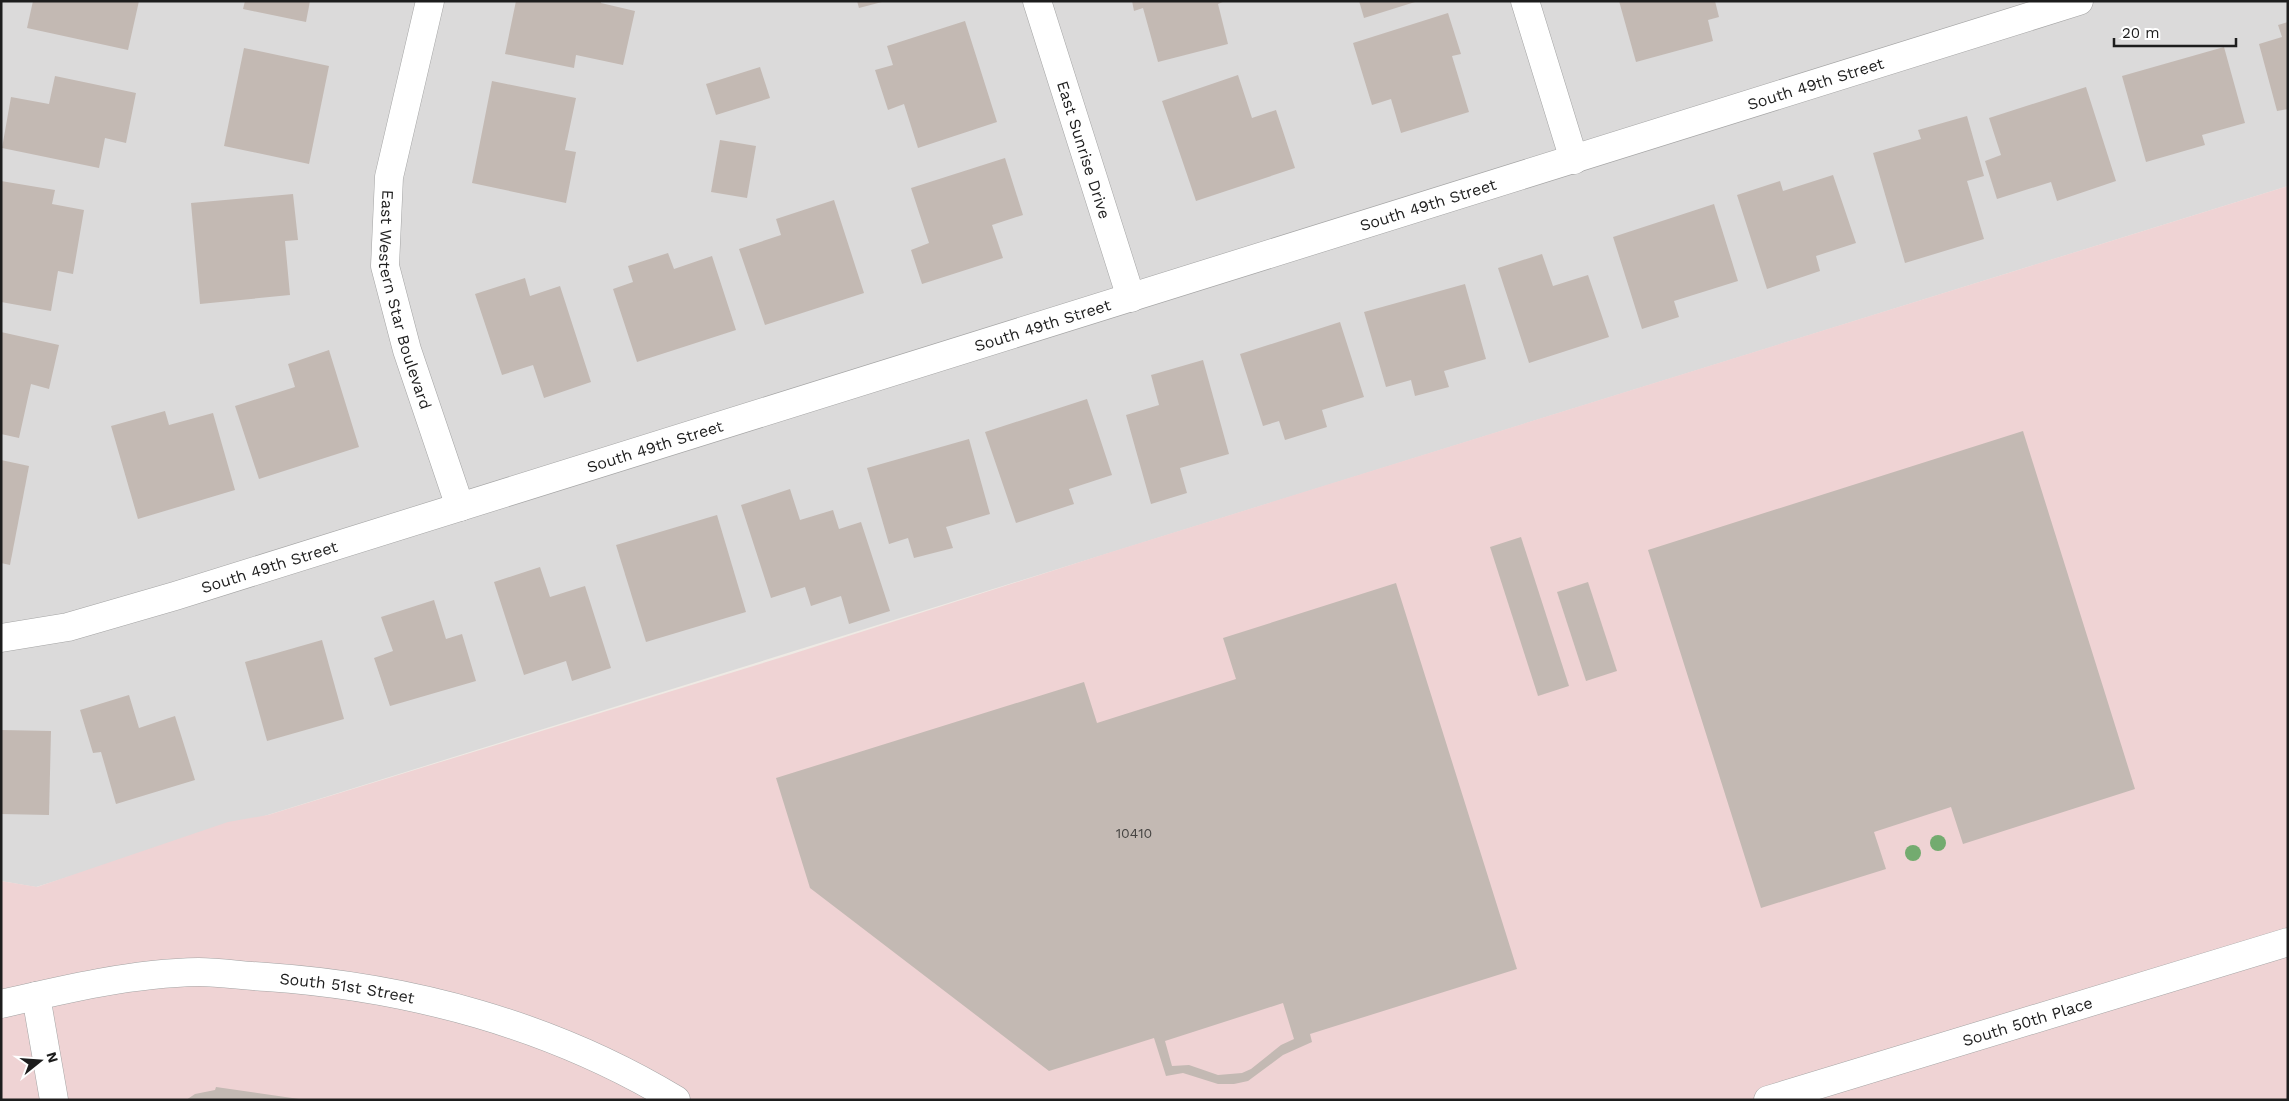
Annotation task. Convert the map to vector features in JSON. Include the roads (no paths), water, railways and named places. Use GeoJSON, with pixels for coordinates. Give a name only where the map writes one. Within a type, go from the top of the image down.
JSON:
{"type":"FeatureCollection","features":[{"type":"Feature","properties":{"kind":"street","name":"East Western Star Boulevard"},"geometry":{"type":"LineString","coordinates":[[430,1],[389,177],[385,266],[407,350],[460,507]]}},
{"type":"Feature","properties":{"kind":"street","name":"East Sunrise Drive"},"geometry":{"type":"LineString","coordinates":[[1038,1],[1131,298]]}},
{"type":"Feature","properties":{"kind":"street"},"geometry":{"type":"LineString","coordinates":[[1525,1],[1574,160]]}},
{"type":"Feature","properties":{"kind":"street","name":"South 49th Street"},"geometry":{"type":"LineString","coordinates":[[1,638],[68,627],[460,507],[2079,1]]}},
{"type":"Feature","properties":{"kind":"street","name":"South 50th Place"},"geometry":{"type":"LineString","coordinates":[[1768,1100],[2288,942]]}},
{"type":"Feature","properties":{"kind":"street","name":"South 51st Street"},"geometry":{"type":"LineString","coordinates":[[1,1004],[120,980],[199,972],[327,981],[398,994],[470,1011],[595,1057],[676,1100]]}},
{"type":"Feature","properties":{"kind":"street"},"geometry":{"type":"LineString","coordinates":[[36,996],[54,1100]]}}]}
